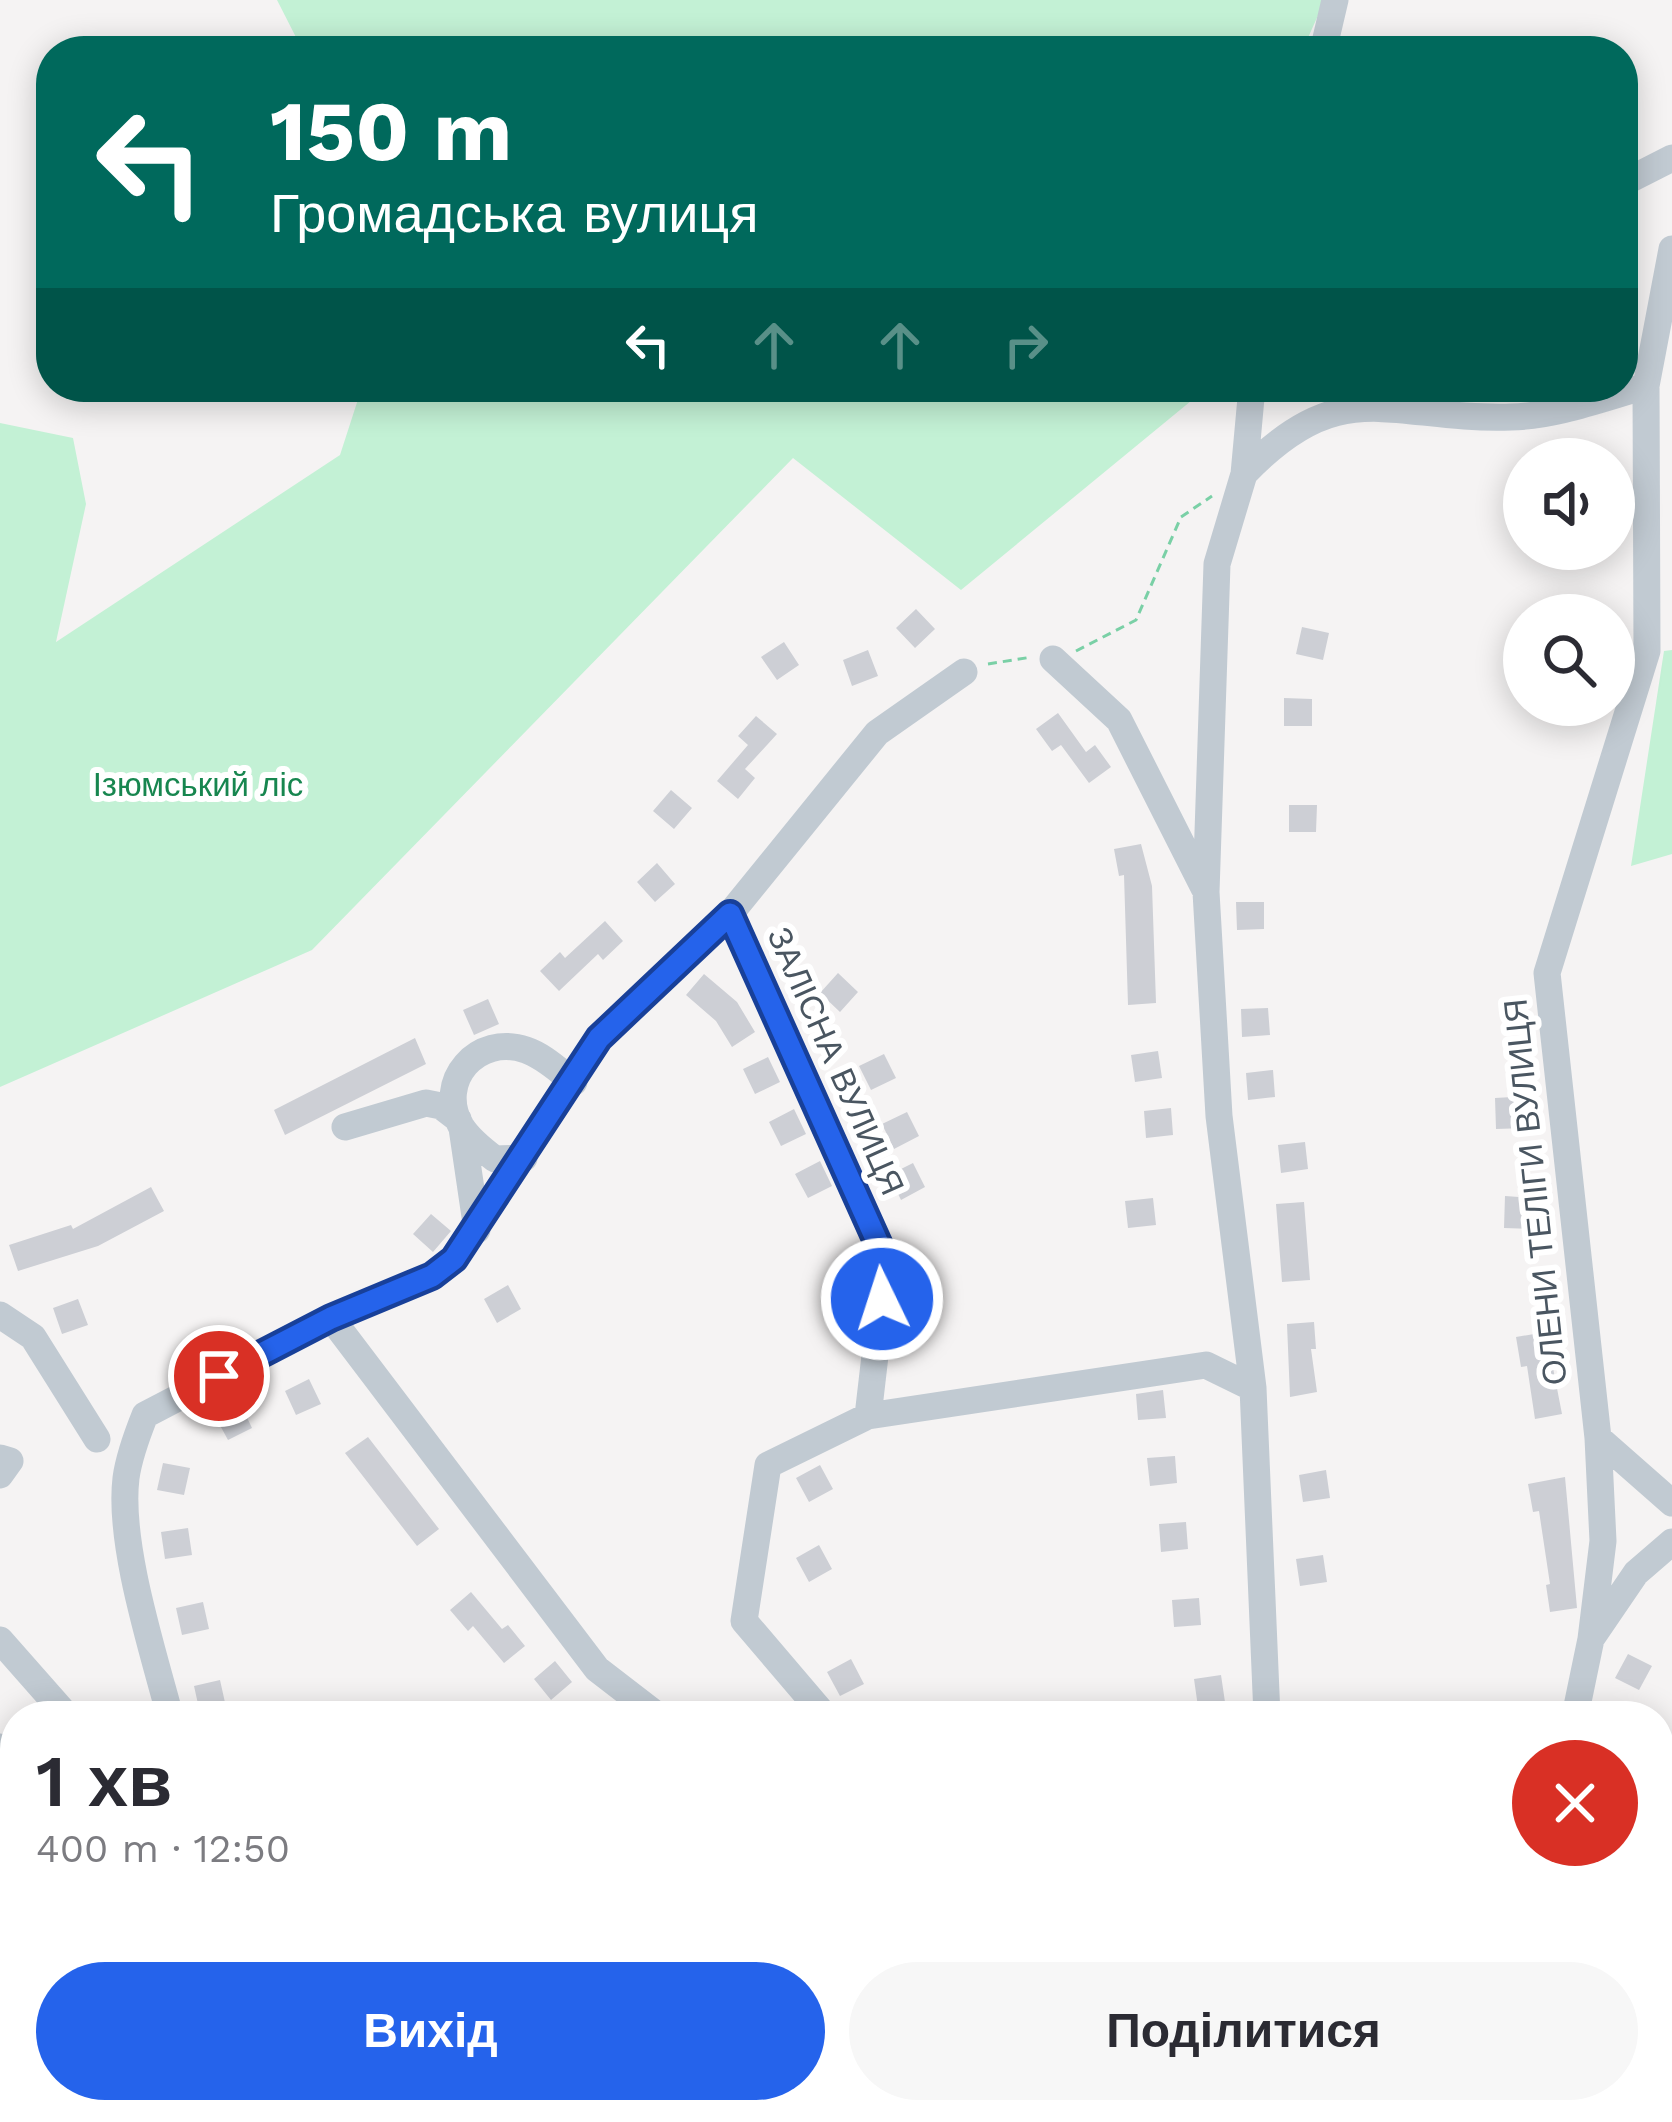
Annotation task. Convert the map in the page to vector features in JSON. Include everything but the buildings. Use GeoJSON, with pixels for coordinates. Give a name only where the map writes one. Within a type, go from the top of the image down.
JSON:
{"type":"FeatureCollection","features":[{"type":"Feature","properties":{"kind":"street"},"geometry":{"type":"LineString","coordinates":[[1327,36],[1335,0]]}},
{"type":"Feature","properties":{"kind":"street"},"geometry":{"type":"LineString","coordinates":[[1638,175],[1672,158]]}},
{"type":"Feature","properties":{"kind":"street","name":"ОЛЕНИ ТЕЛІГИ ВУЛИЦЯ"},"geometry":{"type":"LineString","coordinates":[[1578,1701],[1592,1639],[1603,1541],[1598,1438],[1547,973],[1647,651],[1646,386],[1672,249]]}},
{"type":"Feature","properties":{"kind":"street"},"geometry":{"type":"LineString","coordinates":[[1638,388],[1646,386]]}},
{"type":"Feature","properties":{"kind":"street"},"geometry":{"type":"LineString","coordinates":[[1251,402],[1244,474],[1217,564],[1206,892],[1219,1116],[1253,1388],[1266,1701]]}},
{"type":"Feature","properties":{"kind":"street"},"geometry":{"type":"LineString","coordinates":[[1244,474],[1273,444],[1316,416],[1361,407],[1511,417],[1588,402]]}},
{"type":"Feature","properties":{"kind":"street"},"geometry":{"type":"LineString","coordinates":[[1053,659],[1118,720],[1206,892]]}},
{"type":"Feature","properties":{"kind":"street"},"geometry":{"type":"LineString","coordinates":[[167,1701],[126,1515],[126,1477],[145,1415],[331,1318],[432,1276],[454,1259],[524,1159],[567,1080],[599,1038],[730,914],[877,733],[964,672]]}},
{"type":"Feature","properties":{"kind":"street","name":"ЗАЛІСНА ВУЛИЦЯ"},"geometry":{"type":"LineString","coordinates":[[730,914],[886,1261],[868,1416]]}},
{"type":"Feature","properties":{"kind":"street"},"geometry":{"type":"LineString","coordinates":[[476,1229],[454,1099],[463,1066],[478,1050],[523,1049],[567,1080]]}},
{"type":"Feature","properties":{"kind":"street"},"geometry":{"type":"LineString","coordinates":[[345,1127],[426,1103],[441,1106],[495,1159],[524,1159]]}},
{"type":"Feature","properties":{"kind":"street"},"geometry":{"type":"LineString","coordinates":[[0,1315],[33,1336],[97,1439]]}},
{"type":"Feature","properties":{"kind":"street"},"geometry":{"type":"LineString","coordinates":[[331,1318],[597,1669],[639,1701]]}},
{"type":"Feature","properties":{"kind":"street"},"geometry":{"type":"LineString","coordinates":[[812,1701],[745,1621],[768,1465],[868,1416],[1206,1365],[1253,1388]]}},
{"type":"Feature","properties":{"kind":"street"},"geometry":{"type":"LineString","coordinates":[[1598,1438],[1672,1502]]}},
{"type":"Feature","properties":{"kind":"street","name":"ОЛЕНИ ТЕЛІГИ ВУЛИЦЯ"},"geometry":{"type":"LineString","coordinates":[[1592,1639],[1636,1574],[1672,1542]]}},
{"type":"Feature","properties":{"kind":"street"},"geometry":{"type":"LineString","coordinates":[[0,1640],[55,1701]]}},
{"type":"Feature","properties":{"kind":"path"},"geometry":{"type":"LineString","coordinates":[[964,672],[1004,658],[1053,659],[1096,644],[1136,620],[1181,517],[1212,496]]}},
{"type":"Feature","properties":{"kind":"green space"},"geometry":{"type":"Polygon","coordinates":[[[277,0],[1325,0],[1309,36],[295,36],[277,0]]]}},
{"type":"Feature","properties":{"kind":"green space","name":"Ізюмський ліс"},"geometry":{"type":"Polygon","coordinates":[[[357,402],[1190,402],[961,590],[793,458],[312,950],[0,1087],[0,423],[73,438],[86,504],[56,642],[340,455],[357,402]]]}},
{"type":"Feature","properties":{"kind":"green space"},"geometry":{"type":"Polygon","coordinates":[[[1672,650],[1672,854],[1631,866],[1664,651],[1672,650]]]}},
{"type":"Feature","properties":{"kind":"route"},"geometry":{"type":"LineString","coordinates":[[219,1376],[331,1318],[432,1276],[454,1259],[524,1159],[599,1038],[730,914],[886,1261],[882,1299]]}}]}
